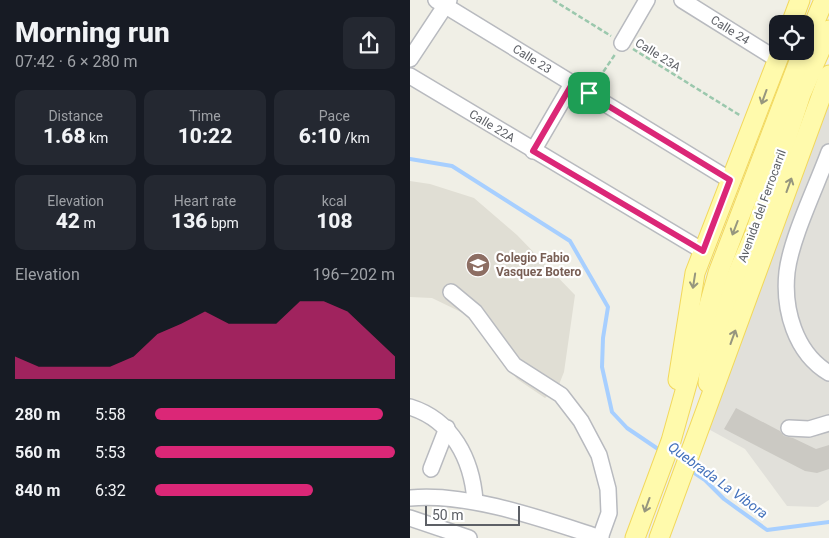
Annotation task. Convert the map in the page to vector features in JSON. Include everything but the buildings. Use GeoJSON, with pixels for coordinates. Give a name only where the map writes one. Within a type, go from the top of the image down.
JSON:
{"type":"FeatureCollection","features":[{"type":"Feature","properties":{"kind":"main road"},"geometry":{"type":"LineString","coordinates":[[794,15],[800,0]]}},
{"type":"Feature","properties":{"kind":"main road"},"geometry":{"type":"LineString","coordinates":[[814,24],[824,0]]}},
{"type":"Feature","properties":{"kind":"main road","name":"Avenida del Ferrocarril"},"geometry":{"type":"LineString","coordinates":[[704,416],[710,362],[726,278],[755,234],[801,94],[829,30]]}},
{"type":"Feature","properties":{"kind":"main road"},"geometry":{"type":"LineString","coordinates":[[680,410],[678,381],[695,273],[778,60]]}},
{"type":"Feature","properties":{"kind":"main road","name":"Avenida del Ferrocarril"},"geometry":{"type":"LineString","coordinates":[[635,538],[671,440],[800,60]]}},
{"type":"Feature","properties":{"kind":"main road"},"geometry":{"type":"LineString","coordinates":[[658,538],[829,75]]}},
{"type":"Feature","properties":{"kind":"street"},"geometry":{"type":"LineString","coordinates":[[622,43],[647,0]]}},
{"type":"Feature","properties":{"kind":"street","name":"Calle 24"},"geometry":{"type":"LineString","coordinates":[[682,0],[769,50]]}},
{"type":"Feature","properties":{"kind":"street"},"geometry":{"type":"LineString","coordinates":[[410,59],[444,2]]}},
{"type":"Feature","properties":{"kind":"street","name":"Calle 23"},"geometry":{"type":"LineString","coordinates":[[444,2],[572,84],[730,180]]}},
{"type":"Feature","properties":{"kind":"street","name":"Calle 22A"},"geometry":{"type":"LineString","coordinates":[[410,76],[703,251]]}},
{"type":"Feature","properties":{"kind":"street"},"geometry":{"type":"LineString","coordinates":[[533,151],[572,84]]}},
{"type":"Feature","properties":{"kind":"street"},"geometry":{"type":"LineString","coordinates":[[829,152],[795,242],[787,272],[788,312],[799,342],[817,366],[829,373]]}},
{"type":"Feature","properties":{"kind":"street"},"geometry":{"type":"LineString","coordinates":[[410,498],[475,501],[601,538],[609,513],[608,489],[599,455],[581,421],[560,395],[514,365],[475,312],[451,292]]}},
{"type":"Feature","properties":{"kind":"street"},"geometry":{"type":"LineString","coordinates":[[410,407],[421,410],[447,428],[462,451],[473,480],[475,501]]}},
{"type":"Feature","properties":{"kind":"street"},"geometry":{"type":"LineString","coordinates":[[789,428],[809,429],[829,423]]}},
{"type":"Feature","properties":{"kind":"street"},"geometry":{"type":"LineString","coordinates":[[431,469],[447,428]]}},
{"type":"Feature","properties":{"kind":"street"},"geometry":{"type":"LineString","coordinates":[[410,518],[469,538]]}},
{"type":"Feature","properties":{"kind":"path","name":"Calle 23A"},"geometry":{"type":"LineString","coordinates":[[553,0],[754,124]]}},
{"type":"Feature","properties":{"kind":"path"},"geometry":{"type":"LineString","coordinates":[[589,93],[622,43]]}},
{"type":"Feature","properties":{"kind":"shaded area"},"geometry":{"type":"Polygon","coordinates":[[[829,75],[829,500],[818,507],[787,506],[745,449],[701,425],[829,75]]]}},
{"type":"Feature","properties":{"kind":"shaded area","name":"Colegio Fabio Vasquez Botero"},"geometry":{"type":"Polygon","coordinates":[[[410,181],[430,184],[474,198],[517,235],[575,295],[564,372],[558,387],[545,398],[517,379],[465,314],[432,298],[410,297],[410,181]]]}},
{"type":"Feature","properties":{"kind":"waterway","name":"Quebrada La Vibora"},"geometry":{"type":"LineString","coordinates":[[410,159],[452,166],[570,241],[608,307],[603,338],[602,367],[612,412],[627,428],[661,451]]}},
{"type":"Feature","properties":{"kind":"waterway","name":"Quebrada La Vibora"},"geometry":{"type":"LineString","coordinates":[[690,470],[705,480],[724,499],[767,530],[829,522]]}},
{"type":"Feature","properties":{"kind":"place","name":"Colegio Fabio Vasquez Botero"},"geometry":{"type":"Point","coordinates":[478,265]}},
{"type":"Feature","properties":{"kind":"route"},"geometry":{"type":"LineString","coordinates":[[572,84],[589,93],[730,180],[703,251],[533,151],[572,84]]}}]}
